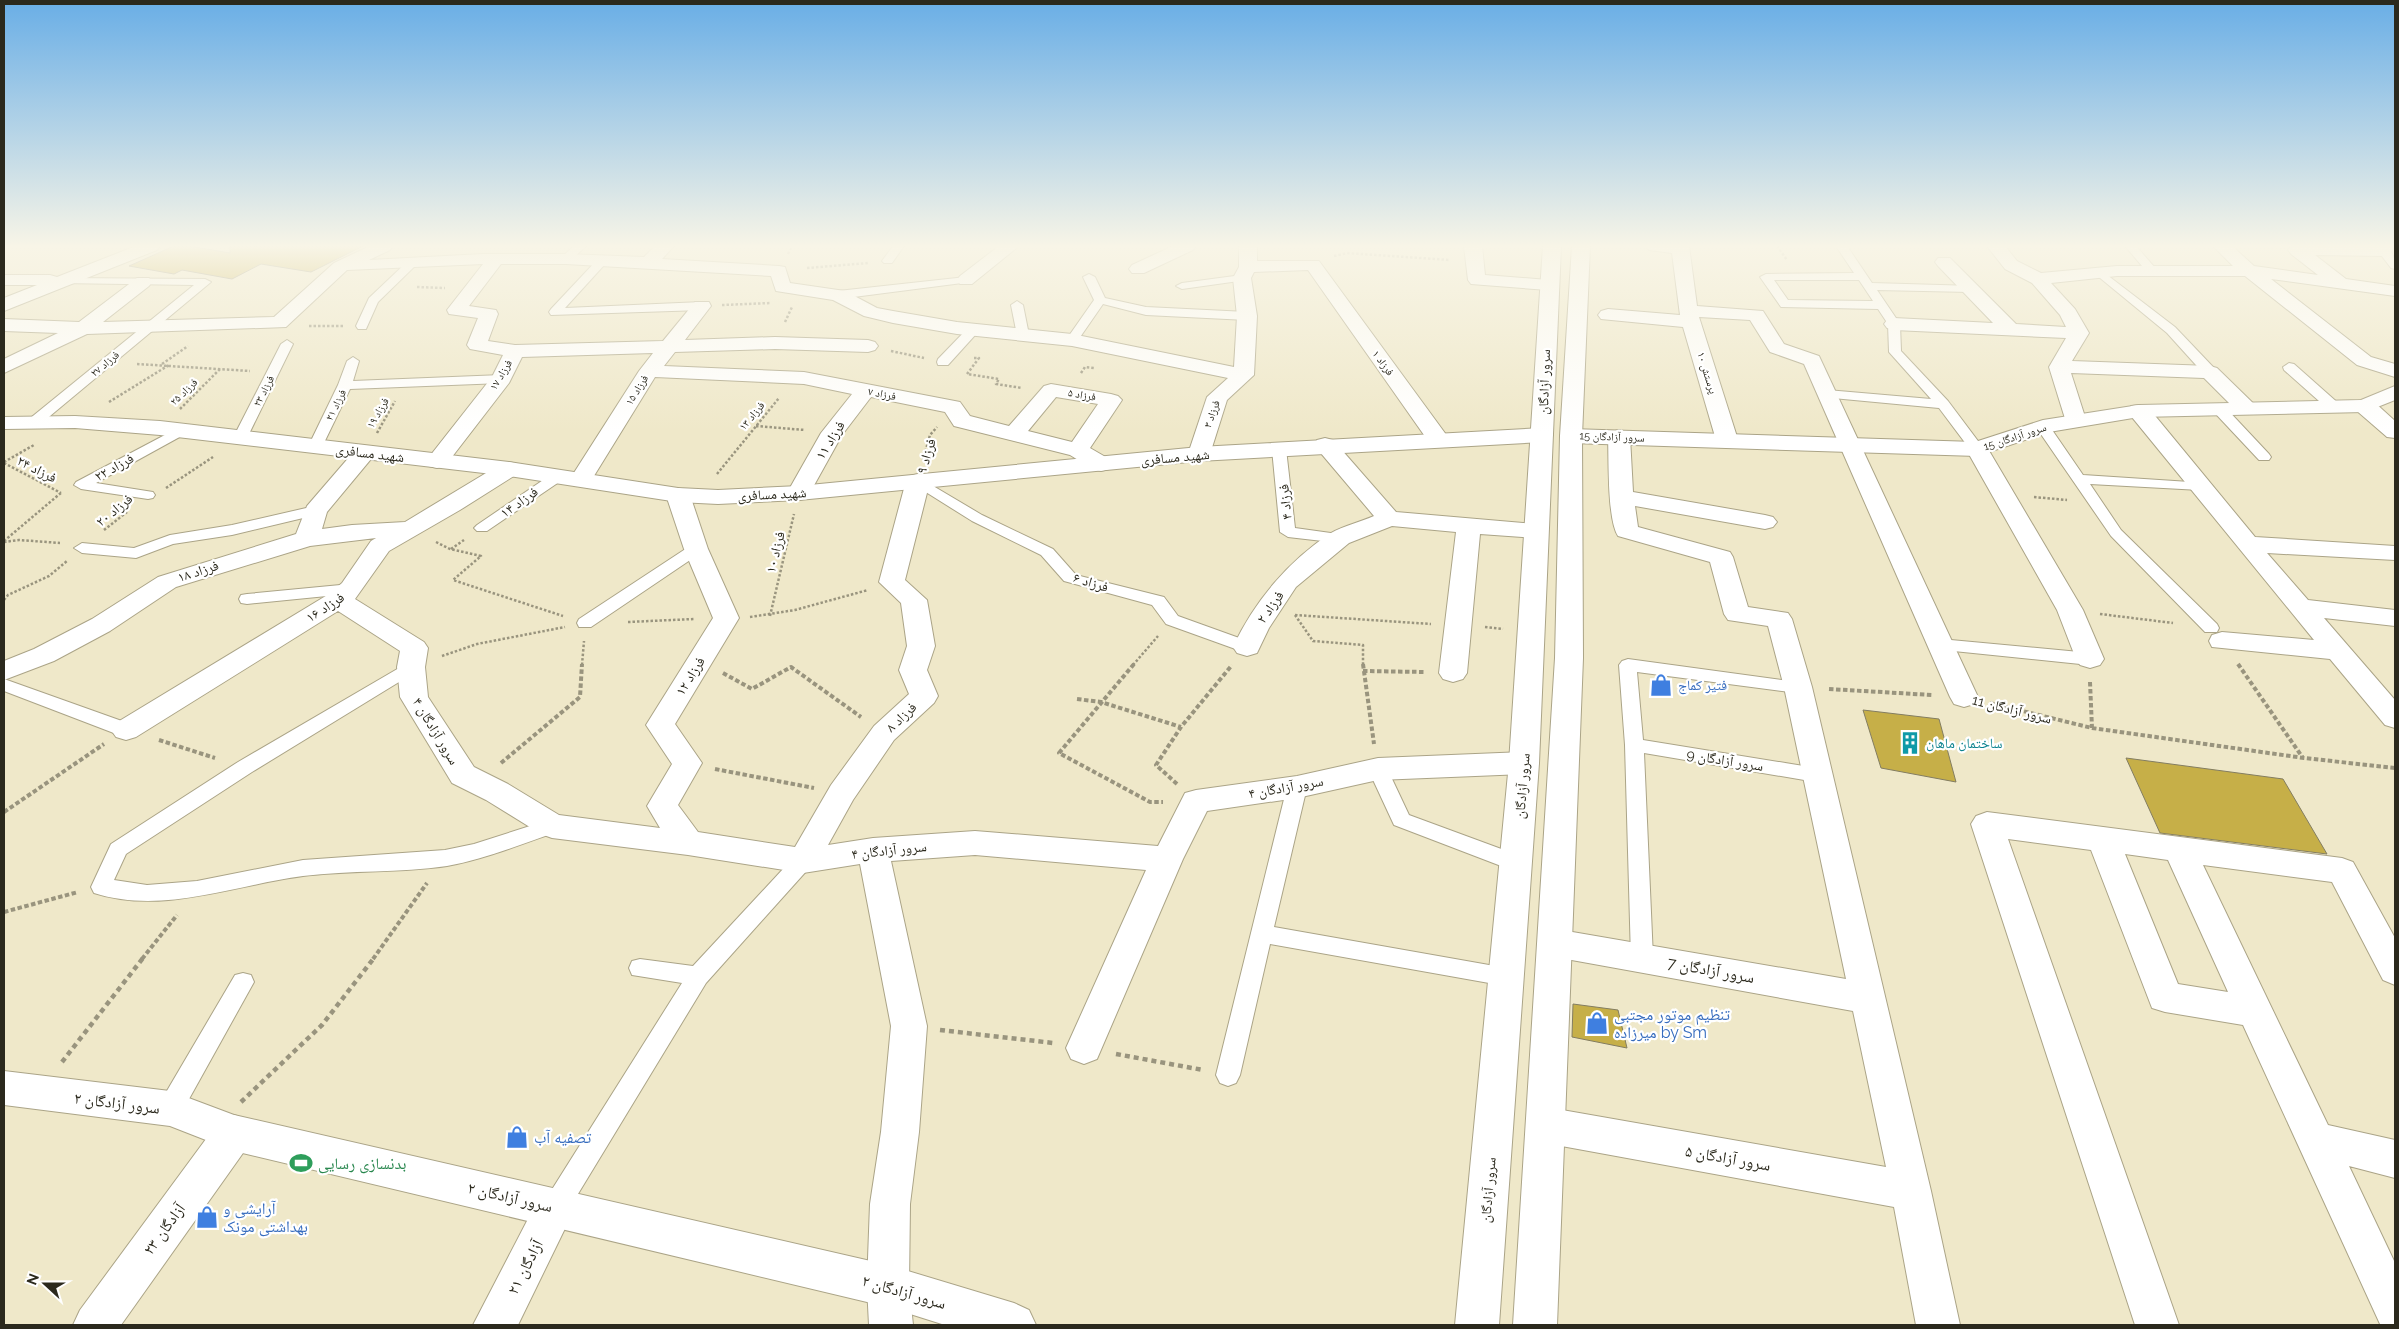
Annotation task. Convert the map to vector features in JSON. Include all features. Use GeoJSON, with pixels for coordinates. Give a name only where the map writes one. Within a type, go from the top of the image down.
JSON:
{"type":"FeatureCollection","features":[{"type":"Feature","properties":{"kind":"street"},"geometry":{"type":"LineString","coordinates":[[4,367],[83,328],[109,308]]}},
{"type":"Feature","properties":{"kind":"street"},"geometry":{"type":"LineString","coordinates":[[4,325],[83,328],[279,323],[295,308]]}},
{"type":"Feature","properties":{"kind":"street","name":"فرزاد ۱۷"},"geometry":{"type":"LineString","coordinates":[[437,461],[502,378],[515,352],[477,346],[489,314],[456,310],[458,308]]}},
{"type":"Feature","properties":{"kind":"street","name":"فرزاد ۱۵"},"geometry":{"type":"LineString","coordinates":[[581,480],[649,371],[700,308]]}},
{"type":"Feature","properties":{"kind":"street"},"geometry":{"type":"LineString","coordinates":[[863,308],[871,312],[893,317],[973,330],[1072,340],[1119,348],[1244,375],[1247,308]]}},
{"type":"Feature","properties":{"kind":"street","name":"فرزاد ۱"},"geometry":{"type":"LineString","coordinates":[[1343,308],[1439,440]]}},
{"type":"Feature","properties":{"kind":"street","name":"سرور آزادگان"},"geometry":{"type":"LineString","coordinates":[[1535,1325],[1569,658],[1549,308]]}},
{"type":"Feature","properties":{"kind":"street","name":"سرور آزادگان"},"geometry":{"type":"LineString","coordinates":[[1477,1325],[1524,763],[1536,530],[1556,435],[1573,308]]}},
{"type":"Feature","properties":{"kind":"street","name":"پرستش ۱۰"},"geometry":{"type":"LineString","coordinates":[[1689,308],[1727,440]]}},
{"type":"Feature","properties":{"kind":"street"},"geometry":{"type":"LineString","coordinates":[[1990,308],[2012,331]]}},
{"type":"Feature","properties":{"kind":"street"},"geometry":{"type":"LineString","coordinates":[[2063,308],[2079,333]]}},
{"type":"Feature","properties":{"kind":"street"},"geometry":{"type":"LineString","coordinates":[[2296,308],[2364,361],[2395,371]]}},
{"type":"Feature","properties":{"kind":"street"},"geometry":{"type":"LineString","coordinates":[[1608,315],[1690,317],[1756,315],[1777,348],[1812,360],[1848,444],[1964,696]]}},
{"type":"Feature","properties":{"kind":"street"},"geometry":{"type":"LineString","coordinates":[[515,352],[672,345],[775,343],[853,365],[893,317]]}},
{"type":"Feature","properties":{"kind":"street"},"geometry":{"type":"LineString","coordinates":[[1894,324],[2079,333]]}},
{"type":"Feature","properties":{"kind":"street"},"geometry":{"type":"LineString","coordinates":[[2075,420],[2059,367],[2079,333]]}},
{"type":"Feature","properties":{"kind":"street","name":"فرزاد ۷"},"geometry":{"type":"LineString","coordinates":[[649,371],[796,378],[853,365],[866,390],[952,407]]}},
{"type":"Feature","properties":{"kind":"street"},"geometry":{"type":"LineString","coordinates":[[2059,367],[2210,372],[2246,406]]}},
{"type":"Feature","properties":{"kind":"street","name":"فرزاد ۳"},"geometry":{"type":"LineString","coordinates":[[1198,454],[1217,397],[1244,375]]}},
{"type":"Feature","properties":{"kind":"street","name":"فرزاد ۱۱"},"geometry":{"type":"LineString","coordinates":[[800,493],[832,433],[866,390]]}},
{"type":"Feature","properties":{"kind":"street","name":"فرزاد ۵"},"geometry":{"type":"LineString","coordinates":[[1013,435],[1060,391],[1111,400],[1078,450]]}},
{"type":"Feature","properties":{"kind":"street","name":"سرور آزادگان 15"},"geometry":{"type":"LineString","coordinates":[[1556,435],[1977,449],[2043,427],[2075,420],[2139,412],[2246,406],[2366,406],[2395,392]]}},
{"type":"Feature","properties":{"kind":"street"},"geometry":{"type":"LineString","coordinates":[[2366,406],[2395,432]]}},
{"type":"Feature","properties":{"kind":"street"},"geometry":{"type":"LineString","coordinates":[[952,407],[962,421],[1078,450],[1101,464]]}},
{"type":"Feature","properties":{"kind":"street"},"geometry":{"type":"LineString","coordinates":[[2139,412],[2337,652],[2395,718]]}},
{"type":"Feature","properties":{"kind":"street","name":"شهید مسافری"},"geometry":{"type":"LineString","coordinates":[[4,423],[75,422],[170,430],[510,469],[689,496],[800,493],[1198,454],[1325,445],[1556,435]]}},
{"type":"Feature","properties":{"kind":"street"},"geometry":{"type":"LineString","coordinates":[[1619,437],[1622,497],[1627,531],[1721,557],[1737,614],[1779,619],[1798,687],[1816,775],[1911,1191],[1938,1325]]}},
{"type":"Feature","properties":{"kind":"street"},"geometry":{"type":"LineString","coordinates":[[1325,445],[1389,518],[1536,530]]}},
{"type":"Feature","properties":{"kind":"street"},"geometry":{"type":"LineString","coordinates":[[1977,449],[2070,610],[2090,659]]}},
{"type":"Feature","properties":{"kind":"street"},"geometry":{"type":"LineString","coordinates":[[307,539],[315,511],[365,453]]}},
{"type":"Feature","properties":{"kind":"street","name":"فرزاد ۱۶"},"geometry":{"type":"LineString","coordinates":[[126,730],[344,595],[380,546],[510,469]]}},
{"type":"Feature","properties":{"kind":"street"},"geometry":{"type":"LineString","coordinates":[[892,582],[918,481]]}},
{"type":"Feature","properties":{"kind":"street"},"geometry":{"type":"LineString","coordinates":[[689,496],[696,550],[726,618]]}},
{"type":"Feature","properties":{"kind":"street"},"geometry":{"type":"LineString","coordinates":[[1622,497],[1765,522]]}},
{"type":"Feature","properties":{"kind":"street","name":"فرزاد ۲"},"geometry":{"type":"LineString","coordinates":[[1247,647],[1256,627],[1287,582],[1340,538],[1389,518]]}},
{"type":"Feature","properties":{"kind":"street"},"geometry":{"type":"LineString","coordinates":[[1453,672],[1469,525]]}},
{"type":"Feature","properties":{"kind":"street","name":"فرزاد ۱۸"},"geometry":{"type":"LineString","coordinates":[[4,671],[44,655],[101,625],[167,582],[307,539],[352,532],[409,528]]}},
{"type":"Feature","properties":{"kind":"street"},"geometry":{"type":"LineString","coordinates":[[2248,544],[2395,553]]}},
{"type":"Feature","properties":{"kind":"street","name":"فرزاد ۸"},"geometry":{"type":"LineString","coordinates":[[803,861],[842,793],[884,734],[924,696],[913,670],[921,646],[914,600],[892,582]]}},
{"type":"Feature","properties":{"kind":"street","name":"سرور آزادگان ۴"},"geometry":{"type":"LineString","coordinates":[[344,595],[414,648],[411,667],[414,697],[463,775],[552,826],[688,843],[803,861],[873,850],[975,843],[1167,859]]}},
{"type":"Feature","properties":{"kind":"street"},"geometry":{"type":"LineString","coordinates":[[2300,607],[2395,618]]}},
{"type":"Feature","properties":{"kind":"street","name":"فرزاد ۱۲"},"geometry":{"type":"LineString","coordinates":[[687,763],[660,725],[726,618]]}},
{"type":"Feature","properties":{"kind":"street"},"geometry":{"type":"LineString","coordinates":[[2217,634],[2337,652]]}},
{"type":"Feature","properties":{"kind":"street"},"geometry":{"type":"LineString","coordinates":[[687,763],[662,806],[688,843]]}},
{"type":"Feature","properties":{"kind":"street","name":"سرور آزادگان ۴"},"geometry":{"type":"LineString","coordinates":[[1196,801],[1297,787],[1378,770],[1524,763],[1563,768]]}},
{"type":"Feature","properties":{"kind":"street"},"geometry":{"type":"LineString","coordinates":[[1084,1048],[1167,859],[1196,801]]}},
{"type":"Feature","properties":{"kind":"street"},"geometry":{"type":"LineString","coordinates":[[2157,1325],[1987,824],[2342,871],[2395,970]]}},
{"type":"Feature","properties":{"kind":"street"},"geometry":{"type":"LineString","coordinates":[[2103,839],[2165,997],[2256,1012]]}},
{"type":"Feature","properties":{"kind":"street"},"geometry":{"type":"LineString","coordinates":[[2180,849],[2395,1309]]}},
{"type":"Feature","properties":{"kind":"street"},"geometry":{"type":"LineString","coordinates":[[873,850],[909,1026],[890,1204],[889,1306]]}},
{"type":"Feature","properties":{"kind":"street","name":"سرور آزادگان 7"},"geometry":{"type":"LineString","coordinates":[[1555,943],[1867,998]]}},
{"type":"Feature","properties":{"kind":"street","name":"سرور آزادگان ۲"},"geometry":{"type":"LineString","coordinates":[[21,1091],[170,1110],[224,1130],[555,1208],[889,1306],[1014,1325]]}},
{"type":"Feature","properties":{"kind":"street","name":"سرور آزادگان ۵"},"geometry":{"type":"LineString","coordinates":[[1545,1124],[1911,1191]]}},
{"type":"Feature","properties":{"kind":"street","name":"آزادگان ۲۳"},"geometry":{"type":"LineString","coordinates":[[96,1325],[224,1130]]}},
{"type":"Feature","properties":{"kind":"street"},"geometry":{"type":"LineString","coordinates":[[2316,1140],[2395,1159]]}},
{"type":"Feature","properties":{"kind":"street","name":"آزادگان ۲۱"},"geometry":{"type":"LineString","coordinates":[[496,1325],[555,1208]]}},
{"type":"Feature","properties":{"kind":"lane","name":"فرزاد ۲۷"},"geometry":{"type":"LineString","coordinates":[[33,423],[173,308]]}},
{"type":"Feature","properties":{"kind":"lane"},"geometry":{"type":"LineString","coordinates":[[362,326],[370,308]]}},
{"type":"Feature","properties":{"kind":"lane"},"geometry":{"type":"LineString","coordinates":[[558,308],[554,312],[652,308]]}},
{"type":"Feature","properties":{"kind":"lane"},"geometry":{"type":"LineString","coordinates":[[1018,308],[1023,335]]}},
{"type":"Feature","properties":{"kind":"lane"},"geometry":{"type":"LineString","coordinates":[[1072,340],[1094,308]]}},
{"type":"Feature","properties":{"kind":"lane"},"geometry":{"type":"LineString","coordinates":[[1134,308],[1146,311],[1196,315],[1247,316]]}},
{"type":"Feature","properties":{"kind":"lane"},"geometry":{"type":"LineString","coordinates":[[1884,308],[1894,324],[1894,352],[1943,404],[1977,449]]}},
{"type":"Feature","properties":{"kind":"lane"},"geometry":{"type":"LineString","coordinates":[[2143,308],[2171,330],[2210,372]]}},
{"type":"Feature","properties":{"kind":"lane"},"geometry":{"type":"LineString","coordinates":[[948,358],[973,330]]}},
{"type":"Feature","properties":{"kind":"lane","name":"فرزاد ۲۳"},"geometry":{"type":"LineString","coordinates":[[240,438],[287,344]]}},
{"type":"Feature","properties":{"kind":"lane","name":"فرزاد ۲۱"},"geometry":{"type":"LineString","coordinates":[[316,447],[345,385],[352,361]]}},
{"type":"Feature","properties":{"kind":"lane"},"geometry":{"type":"LineString","coordinates":[[2289,367],[2333,406]]}},
{"type":"Feature","properties":{"kind":"lane"},"geometry":{"type":"LineString","coordinates":[[345,385],[502,378]]}},
{"type":"Feature","properties":{"kind":"lane"},"geometry":{"type":"LineString","coordinates":[[1827,394],[1943,404]]}},
{"type":"Feature","properties":{"kind":"lane"},"geometry":{"type":"LineString","coordinates":[[2218,408],[2264,457]]}},
{"type":"Feature","properties":{"kind":"lane"},"geometry":{"type":"LineString","coordinates":[[2043,427],[2116,532],[2217,634]]}},
{"type":"Feature","properties":{"kind":"lane","name":"فرزاد ۲۲"},"geometry":{"type":"LineString","coordinates":[[81,486],[170,430]]}},
{"type":"Feature","properties":{"kind":"lane","name":"فرزاد ۴"},"geometry":{"type":"LineString","coordinates":[[1279,449],[1288,532],[1340,538]]}},
{"type":"Feature","properties":{"kind":"lane","name":"فرزاد ۱۴"},"geometry":{"type":"LineString","coordinates":[[482,528],[557,476]]}},
{"type":"Feature","properties":{"kind":"lane"},"geometry":{"type":"LineString","coordinates":[[2080,479],[2200,486]]}},
{"type":"Feature","properties":{"kind":"lane","name":"فرزاد ۶"},"geometry":{"type":"LineString","coordinates":[[918,481],[978,518],[1047,552],[1070,578],[1158,600],[1172,620]]}},
{"type":"Feature","properties":{"kind":"lane","name":"فرزاد ۲۲"},"geometry":{"type":"LineString","coordinates":[[81,486],[148,495]]}},
{"type":"Feature","properties":{"kind":"lane"},"geometry":{"type":"LineString","coordinates":[[82,548],[136,553],[170,540],[232,530],[315,511]]}},
{"type":"Feature","properties":{"kind":"lane"},"geometry":{"type":"LineString","coordinates":[[585,623],[696,550]]}},
{"type":"Feature","properties":{"kind":"lane"},"geometry":{"type":"LineString","coordinates":[[247,599],[344,595]]}},
{"type":"Feature","properties":{"kind":"lane"},"geometry":{"type":"LineString","coordinates":[[1172,620],[1247,647]]}},
{"type":"Feature","properties":{"kind":"lane"},"geometry":{"type":"LineString","coordinates":[[1940,645],[2090,659]]}},
{"type":"Feature","properties":{"kind":"lane"},"geometry":{"type":"LineString","coordinates":[[1642,958],[1634,745],[1628,665],[1798,687]]}},
{"type":"Feature","properties":{"kind":"lane"},"geometry":{"type":"LineString","coordinates":[[411,667],[245,767],[118,849],[101,887],[147,893],[197,889],[303,868],[445,858],[475,852],[552,826]]}},
{"type":"Feature","properties":{"kind":"lane"},"geometry":{"type":"LineString","coordinates":[[4,685],[126,730]]}},
{"type":"Feature","properties":{"kind":"lane","name":"سرور آزادگان 9"},"geometry":{"type":"LineString","coordinates":[[1634,745],[1816,775]]}},
{"type":"Feature","properties":{"kind":"lane"},"geometry":{"type":"LineString","coordinates":[[1378,770],[1401,820],[1516,864]]}},
{"type":"Feature","properties":{"kind":"lane"},"geometry":{"type":"LineString","coordinates":[[1228,1075],[1297,787]]}},
{"type":"Feature","properties":{"kind":"lane"},"geometry":{"type":"LineString","coordinates":[[555,1208],[698,976],[803,861]]}},
{"type":"Feature","properties":{"kind":"lane"},"geometry":{"type":"LineString","coordinates":[[1262,934],[1506,977]]}},
{"type":"Feature","properties":{"kind":"lane"},"geometry":{"type":"LineString","coordinates":[[640,968],[698,976]]}},
{"type":"Feature","properties":{"kind":"lane"},"geometry":{"type":"LineString","coordinates":[[170,1110],[243,982]]}},
{"type":"Feature","properties":{"kind":"path"},"geometry":{"type":"LineString","coordinates":[[304,326],[362,326]]}},
{"type":"Feature","properties":{"kind":"path"},"geometry":{"type":"LineString","coordinates":[[853,365],[948,358],[979,358],[966,374],[999,379],[996,384],[1022,388],[1026,385],[1060,391],[1085,367],[1110,369],[1119,348]]}},
{"type":"Feature","properties":{"kind":"path"},"geometry":{"type":"LineString","coordinates":[[107,362],[273,372]]}},
{"type":"Feature","properties":{"kind":"path"},"geometry":{"type":"LineString","coordinates":[[75,422],[169,365]]}},
{"type":"Feature","properties":{"kind":"path","name":"فرزاد ۲۵"},"geometry":{"type":"LineString","coordinates":[[170,430],[220,369]]}},
{"type":"Feature","properties":{"kind":"path","name":"فرزاد ۱۳"},"geometry":{"type":"LineString","coordinates":[[689,496],[755,426],[796,378]]}},
{"type":"Feature","properties":{"kind":"path","name":"فرزاد ۱۹"},"geometry":{"type":"LineString","coordinates":[[365,453],[407,382]]}},
{"type":"Feature","properties":{"kind":"path","name":"فرزاد ۹"},"geometry":{"type":"LineString","coordinates":[[918,481],[930,435],[952,407]]}},
{"type":"Feature","properties":{"kind":"path"},"geometry":{"type":"LineString","coordinates":[[755,426],[832,433]]}},
{"type":"Feature","properties":{"kind":"path","name":"فرزاد ۲۰"},"geometry":{"type":"LineString","coordinates":[[4,600],[8,594],[49,576],[148,495],[167,488],[240,438]]}},
{"type":"Feature","properties":{"kind":"path","name":"فرزاد ۲۴"},"geometry":{"type":"LineString","coordinates":[[4,464],[61,493]]}},
{"type":"Feature","properties":{"kind":"path"},"geometry":{"type":"LineString","coordinates":[[4,541],[61,493],[81,486]]}},
{"type":"Feature","properties":{"kind":"path","name":"فرزاد ۱۰"},"geometry":{"type":"LineString","coordinates":[[770,616],[800,493]]}},
{"type":"Feature","properties":{"kind":"path"},"geometry":{"type":"LineString","coordinates":[[2003,493],[2098,504]]}},
{"type":"Feature","properties":{"kind":"path"},"geometry":{"type":"LineString","coordinates":[[409,528],[450,549],[481,556],[453,580],[585,623]]}},
{"type":"Feature","properties":{"kind":"path"},"geometry":{"type":"LineString","coordinates":[[4,541],[18,540],[68,544],[82,548]]}},
{"type":"Feature","properties":{"kind":"path"},"geometry":{"type":"LineString","coordinates":[[411,667],[477,644],[585,623],[770,616],[814,607],[892,582]]}},
{"type":"Feature","properties":{"kind":"path"},"geometry":{"type":"LineString","coordinates":[[2070,610],[2217,634],[2304,758]]}},
{"type":"Feature","properties":{"kind":"path"},"geometry":{"type":"LineString","coordinates":[[1378,770],[1364,671],[1363,645],[1313,641],[1294,615],[1531,631]]}},
{"type":"Feature","properties":{"kind":"path"},"geometry":{"type":"LineString","coordinates":[[1172,620],[1059,753],[1150,802],[1196,801]]}},
{"type":"Feature","properties":{"kind":"path"},"geometry":{"type":"LineString","coordinates":[[478,783],[580,697],[585,623]]}},
{"type":"Feature","properties":{"kind":"path"},"geometry":{"type":"LineString","coordinates":[[1196,801],[1156,765],[1181,728],[1247,647]]}},
{"type":"Feature","properties":{"kind":"path"},"geometry":{"type":"LineString","coordinates":[[2090,659],[2092,728]]}},
{"type":"Feature","properties":{"kind":"path"},"geometry":{"type":"LineString","coordinates":[[700,660],[752,689],[791,667],[884,734]]}},
{"type":"Feature","properties":{"kind":"path"},"geometry":{"type":"LineString","coordinates":[[1364,671],[1453,672]]}},
{"type":"Feature","properties":{"kind":"path","name":"سرور آزادگان 11"},"geometry":{"type":"LineString","coordinates":[[1798,687],[1964,696],[2092,728],[2304,758],[2395,768]]}},
{"type":"Feature","properties":{"kind":"path"},"geometry":{"type":"LineString","coordinates":[[1077,699],[1101,702],[1181,728]]}},
{"type":"Feature","properties":{"kind":"path"},"geometry":{"type":"LineString","coordinates":[[4,812],[126,730],[245,767]]}},
{"type":"Feature","properties":{"kind":"path"},"geometry":{"type":"LineString","coordinates":[[687,763],[842,793]]}},
{"type":"Feature","properties":{"kind":"path"},"geometry":{"type":"LineString","coordinates":[[224,1130],[322,1025],[391,936],[445,858]]}},
{"type":"Feature","properties":{"kind":"path"},"geometry":{"type":"LineString","coordinates":[[4,912],[101,887]]}},
{"type":"Feature","properties":{"kind":"path"},"geometry":{"type":"LineString","coordinates":[[21,1091],[197,889]]}},
{"type":"Feature","properties":{"kind":"building","name":"ساختمان ماهان"},"geometry":{"type":"Polygon","coordinates":[[[1863,710],[1939,719],[1956,782],[1881,768],[1863,710]]]}},
{"type":"Feature","properties":{"kind":"building"},"geometry":{"type":"Polygon","coordinates":[[[2126,758],[2283,779],[2327,854],[2160,833],[2126,758]]]}},
{"type":"Feature","properties":{"kind":"building","name":"تنظیم موتور مجتبی میرزاده by Sm"},"geometry":{"type":"Polygon","coordinates":[[[1573,1004],[1618,1010],[1627,1048],[1572,1037],[1573,1004]]]}},
{"type":"Feature","properties":{"kind":"place","name":"فتیر کماج"},"geometry":{"type":"Point","coordinates":[1661,685]}},
{"type":"Feature","properties":{"kind":"place","name":"ساختمان ماهان"},"geometry":{"type":"Point","coordinates":[1910,743]}},
{"type":"Feature","properties":{"kind":"place","name":"تنظیم موتور مجتبی میرزاده by Sm"},"geometry":{"type":"Point","coordinates":[1597,1023]}},
{"type":"Feature","properties":{"kind":"place","name":"تصفیه آب"},"geometry":{"type":"Point","coordinates":[517,1137]}},
{"type":"Feature","properties":{"kind":"place","name":"بدنسازی رسایی"},"geometry":{"type":"Point","coordinates":[301,1163]}},
{"type":"Feature","properties":{"kind":"place","name":"آرایشی و بهداشتی مونک"},"geometry":{"type":"Point","coordinates":[207,1217]}}]}
